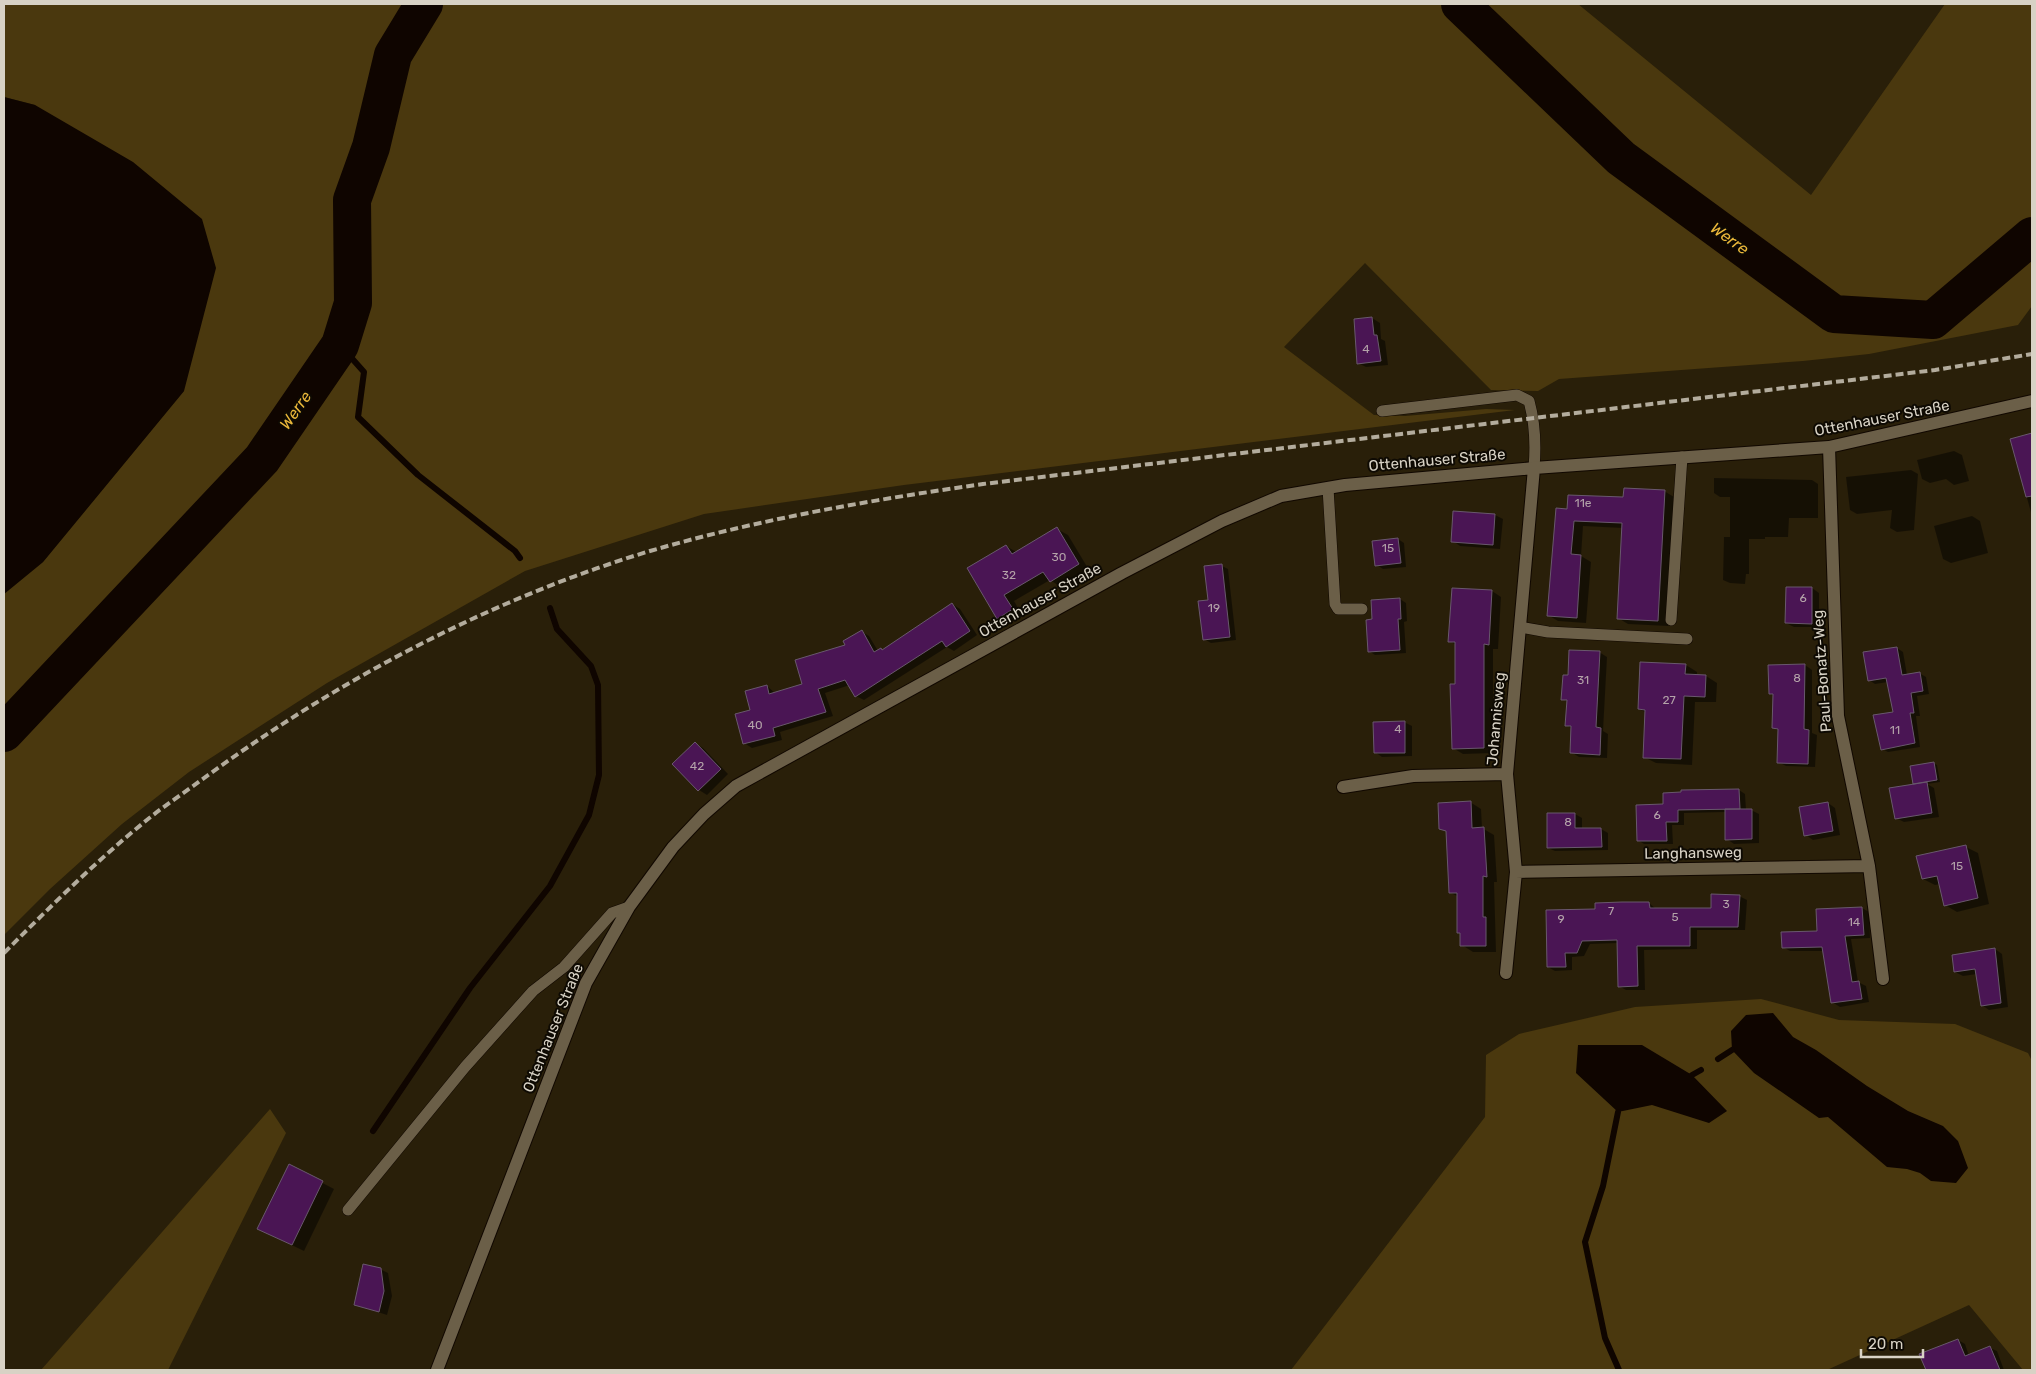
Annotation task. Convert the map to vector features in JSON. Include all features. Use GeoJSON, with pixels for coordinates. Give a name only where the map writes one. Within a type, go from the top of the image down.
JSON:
{"type":"FeatureCollection","features":[{"type":"Feature","properties":{"kind":"street","name":"Ottenhauser Straße"},"geometry":{"type":"LineString","coordinates":[[437,1370],[586,983],[629,907],[673,847],[736,786],[1122,573],[1222,522],[1281,496],[1328,488],[1534,468],[1829,447],[2032,401]]}},
{"type":"Feature","properties":{"kind":"street","name":"Paul-Bonatz-Weg"},"geometry":{"type":"LineString","coordinates":[[1829,447],[1838,716],[1869,866],[1883,979]]}},
{"type":"Feature","properties":{"kind":"street","name":"Johannisweg"},"geometry":{"type":"LineString","coordinates":[[1506,973],[1516,872],[1507,774],[1534,468]]}},
{"type":"Feature","properties":{"kind":"street"},"geometry":{"type":"LineString","coordinates":[[1343,787],[1413,776],[1507,774]]}},
{"type":"Feature","properties":{"kind":"street","name":"Langhansweg"},"geometry":{"type":"LineString","coordinates":[[1516,872],[1869,866]]}},
{"type":"Feature","properties":{"kind":"lane"},"geometry":{"type":"LineString","coordinates":[[1382,411],[1517,395],[1529,401],[1533,417],[1536,444],[1534,468]]}},
{"type":"Feature","properties":{"kind":"lane"},"geometry":{"type":"LineString","coordinates":[[1671,620],[1682,457]]}},
{"type":"Feature","properties":{"kind":"lane"},"geometry":{"type":"LineString","coordinates":[[1328,488],[1335,604],[1338,608],[1362,609]]}},
{"type":"Feature","properties":{"kind":"lane"},"geometry":{"type":"LineString","coordinates":[[1520,627],[1548,632],[1688,640]]}},
{"type":"Feature","properties":{"kind":"lane"},"geometry":{"type":"LineString","coordinates":[[348,1210],[465,1066],[534,991],[564,967],[612,913],[629,907]]}},
{"type":"Feature","properties":{"kind":"shaded area"},"geometry":{"type":"Polygon","coordinates":[[[4,4],[1578,4],[1811,195],[1945,4],[2032,4],[2032,306],[2018,325],[1869,354],[1803,361],[1559,379],[1538,391],[1491,390],[1365,263],[1284,347],[1374,415],[1405,416],[1486,409],[1515,410],[904,485],[704,514],[525,571],[327,683],[189,772],[122,824],[50,889],[4,935],[4,594],[43,562],[184,391],[35,105],[4,97],[4,4]]]}},
{"type":"Feature","properties":{"kind":"shaded area"},"geometry":{"type":"Polygon","coordinates":[[[4,97],[35,105],[133,162],[202,219],[216,268],[184,391],[43,562],[4,594],[4,97]]]}},
{"type":"Feature","properties":{"kind":"shaded area"},"geometry":{"type":"Polygon","coordinates":[[[1761,999],[1839,1020],[1955,1024],[2028,1053],[2032,1061],[2032,1370],[2023,1370],[1969,1305],[1827,1370],[1291,1370],[1485,1117],[1486,1055],[1519,1034],[1635,1007],[1761,999]]]}},
{"type":"Feature","properties":{"kind":"shaded area"},"geometry":{"type":"Polygon","coordinates":[[[1773,1013],[1793,1037],[1816,1050],[1867,1086],[1908,1111],[1943,1126],[1958,1141],[1968,1168],[1956,1183],[1931,1181],[1920,1173],[1907,1169],[1887,1167],[1828,1117],[1819,1118],[1754,1073],[1732,1050],[1731,1031],[1746,1015],[1773,1013]]]}},
{"type":"Feature","properties":{"kind":"shaded area"},"geometry":{"type":"Polygon","coordinates":[[[1578,1045],[1642,1045],[1692,1075],[1727,1111],[1709,1123],[1652,1105],[1618,1112],[1576,1073],[1578,1045]]]}},
{"type":"Feature","properties":{"kind":"shaded area"},"geometry":{"type":"Polygon","coordinates":[[[270,1109],[286,1133],[168,1370],[41,1370],[270,1109]]]}},
{"type":"Feature","properties":{"kind":"building"},"geometry":{"type":"Polygon","coordinates":[[[1372,317],[1374,335],[1377,335],[1381,361],[1357,364],[1354,319],[1372,317]]]}},
{"type":"Feature","properties":{"kind":"building"},"geometry":{"type":"Polygon","coordinates":[[[2032,433],[2032,496],[2026,497],[2010,439],[2032,433]]]}},
{"type":"Feature","properties":{"kind":"building"},"geometry":{"type":"Polygon","coordinates":[[[1624,488],[1665,490],[1658,621],[1617,619],[1622,523],[1574,521],[1571,554],[1581,555],[1577,618],[1547,616],[1556,508],[1567,509],[1568,495],[1623,497],[1624,488]]]}},
{"type":"Feature","properties":{"kind":"building"},"geometry":{"type":"Polygon","coordinates":[[[1453,511],[1495,514],[1493,545],[1451,542],[1453,511]]]}},
{"type":"Feature","properties":{"kind":"building"},"geometry":{"type":"Polygon","coordinates":[[[1057,527],[1079,564],[1050,582],[1043,572],[1004,595],[1013,609],[997,619],[967,568],[1006,545],[1012,554],[1057,527]]]}},
{"type":"Feature","properties":{"kind":"building"},"geometry":{"type":"Polygon","coordinates":[[[1398,538],[1401,563],[1375,566],[1372,541],[1398,538]]]}},
{"type":"Feature","properties":{"kind":"building"},"geometry":{"type":"Polygon","coordinates":[[[1222,564],[1230,637],[1203,640],[1198,601],[1208,600],[1204,566],[1222,564]]]}},
{"type":"Feature","properties":{"kind":"building"},"geometry":{"type":"Polygon","coordinates":[[[1786,587],[1812,587],[1812,624],[1785,623],[1786,587]]]}},
{"type":"Feature","properties":{"kind":"building"},"geometry":{"type":"Polygon","coordinates":[[[1452,588],[1492,590],[1489,645],[1484,644],[1484,748],[1452,749],[1450,684],[1455,684],[1455,642],[1448,642],[1452,588]]]}},
{"type":"Feature","properties":{"kind":"building"},"geometry":{"type":"Polygon","coordinates":[[[1400,598],[1401,619],[1398,619],[1400,650],[1368,652],[1366,620],[1372,619],[1371,600],[1400,598]]]}},
{"type":"Feature","properties":{"kind":"building"},"geometry":{"type":"Polygon","coordinates":[[[952,603],[970,631],[946,647],[942,641],[855,697],[845,680],[818,689],[826,712],[773,728],[775,736],[743,744],[735,714],[750,710],[745,691],[767,685],[769,694],[802,684],[795,660],[845,645],[843,641],[862,630],[874,652],[881,648],[882,650],[952,603]]]}},
{"type":"Feature","properties":{"kind":"building"},"geometry":{"type":"Polygon","coordinates":[[[1897,647],[1902,675],[1920,672],[1923,691],[1911,693],[1914,713],[1910,713],[1915,743],[1881,750],[1873,715],[1893,712],[1886,678],[1868,681],[1863,652],[1897,647]]]}},
{"type":"Feature","properties":{"kind":"building"},"geometry":{"type":"Polygon","coordinates":[[[1569,650],[1600,651],[1596,727],[1601,728],[1600,755],[1570,753],[1571,726],[1565,726],[1567,700],[1561,700],[1563,675],[1568,675],[1569,650]]]}},
{"type":"Feature","properties":{"kind":"building"},"geometry":{"type":"Polygon","coordinates":[[[1640,662],[1686,664],[1685,674],[1706,675],[1705,697],[1684,696],[1681,759],[1643,758],[1645,710],[1638,709],[1640,662]]]}},
{"type":"Feature","properties":{"kind":"building"},"geometry":{"type":"Polygon","coordinates":[[[1805,664],[1804,729],[1809,730],[1808,764],[1777,763],[1778,729],[1772,728],[1773,694],[1769,694],[1768,665],[1805,664]]]}},
{"type":"Feature","properties":{"kind":"building"},"geometry":{"type":"Polygon","coordinates":[[[1405,721],[1405,753],[1374,753],[1373,722],[1405,721]]]}},
{"type":"Feature","properties":{"kind":"building"},"geometry":{"type":"Polygon","coordinates":[[[695,742],[721,769],[698,791],[672,764],[695,742]]]}},
{"type":"Feature","properties":{"kind":"building"},"geometry":{"type":"Polygon","coordinates":[[[1934,762],[1937,780],[1913,784],[1910,766],[1934,762]]]}},
{"type":"Feature","properties":{"kind":"building"},"geometry":{"type":"Polygon","coordinates":[[[1927,782],[1932,813],[1895,819],[1889,788],[1927,782]]]}},
{"type":"Feature","properties":{"kind":"building"},"geometry":{"type":"Polygon","coordinates":[[[1739,789],[1740,809],[1678,810],[1678,822],[1666,822],[1667,841],[1637,841],[1636,805],[1663,804],[1663,793],[1681,792],[1681,790],[1739,789]]]}},
{"type":"Feature","properties":{"kind":"building"},"geometry":{"type":"Polygon","coordinates":[[[1471,801],[1472,828],[1484,827],[1487,877],[1483,876],[1483,917],[1486,917],[1486,946],[1460,946],[1460,933],[1457,933],[1457,893],[1449,893],[1446,831],[1439,829],[1438,803],[1471,801]]]}},
{"type":"Feature","properties":{"kind":"building"},"geometry":{"type":"Polygon","coordinates":[[[1828,802],[1833,831],[1804,836],[1799,807],[1828,802]]]}},
{"type":"Feature","properties":{"kind":"building"},"geometry":{"type":"Polygon","coordinates":[[[1725,809],[1752,809],[1752,839],[1725,840],[1725,809]]]}},
{"type":"Feature","properties":{"kind":"building"},"geometry":{"type":"Polygon","coordinates":[[[1547,813],[1575,813],[1575,828],[1601,828],[1602,847],[1547,848],[1547,813]]]}},
{"type":"Feature","properties":{"kind":"building"},"geometry":{"type":"Polygon","coordinates":[[[1966,845],[1978,898],[1944,906],[1937,876],[1922,879],[1916,856],[1966,845]]]}},
{"type":"Feature","properties":{"kind":"building"},"geometry":{"type":"Polygon","coordinates":[[[1711,894],[1740,895],[1738,927],[1690,927],[1690,946],[1637,946],[1638,986],[1618,987],[1617,940],[1582,941],[1577,953],[1565,953],[1566,967],[1547,967],[1546,910],[1595,909],[1595,903],[1622,902],[1649,902],[1650,908],[1711,908],[1711,894]]]}},
{"type":"Feature","properties":{"kind":"building"},"geometry":{"type":"Polygon","coordinates":[[[1862,907],[1864,935],[1845,936],[1852,982],[1859,981],[1862,999],[1831,1003],[1822,947],[1782,948],[1781,932],[1817,931],[1816,909],[1862,907]]]}},
{"type":"Feature","properties":{"kind":"building"},"geometry":{"type":"Polygon","coordinates":[[[1995,948],[2001,1003],[1981,1006],[1975,969],[1954,972],[1952,955],[1995,948]]]}},
{"type":"Feature","properties":{"kind":"building"},"geometry":{"type":"Polygon","coordinates":[[[289,1164],[323,1181],[292,1245],[257,1229],[289,1164]]]}},
{"type":"Feature","properties":{"kind":"building"},"geometry":{"type":"Polygon","coordinates":[[[363,1264],[381,1268],[384,1291],[379,1312],[354,1305],[363,1264]]]}},
{"type":"Feature","properties":{"kind":"building"},"geometry":{"type":"Polygon","coordinates":[[[1958,1339],[1965,1356],[1990,1346],[2000,1370],[1926,1370],[1919,1354],[1958,1339]]]}},
{"type":"Feature","properties":{"kind":"waterway","name":"Werre"},"geometry":{"type":"LineString","coordinates":[[4,733],[262,459],[340,345],[353,303],[352,200],[371,147],[393,55],[424,4]]}},
{"type":"Feature","properties":{"kind":"waterway","name":"Werre"},"geometry":{"type":"LineString","coordinates":[[1460,4],[1621,158],[1834,314],[1933,320],[2032,236]]}},
{"type":"Feature","properties":{"kind":"waterway"},"geometry":{"type":"LineString","coordinates":[[340,345],[364,372],[358,417],[418,475],[515,551],[520,558]]}},
{"type":"Feature","properties":{"kind":"waterway"},"geometry":{"type":"LineString","coordinates":[[373,1131],[470,988],[550,886],[589,815],[599,775],[598,685],[591,666],[557,629],[550,608]]}},
{"type":"Feature","properties":{"kind":"waterway"},"geometry":{"type":"LineString","coordinates":[[1718,1059],[1732,1050]]}},
{"type":"Feature","properties":{"kind":"waterway"},"geometry":{"type":"LineString","coordinates":[[1692,1075],[1701,1070]]}},
{"type":"Feature","properties":{"kind":"waterway"},"geometry":{"type":"LineString","coordinates":[[1618,1112],[1603,1186],[1585,1242],[1605,1338],[1619,1370]]}},
{"type":"Feature","properties":{"kind":"railway"},"geometry":{"type":"LineString","coordinates":[[4,953],[88,871],[149,818],[252,744],[305,710],[359,677],[472,619],[590,571],[650,551],[733,529],[816,511],[983,484],[1935,370],[2032,354]]}}]}
